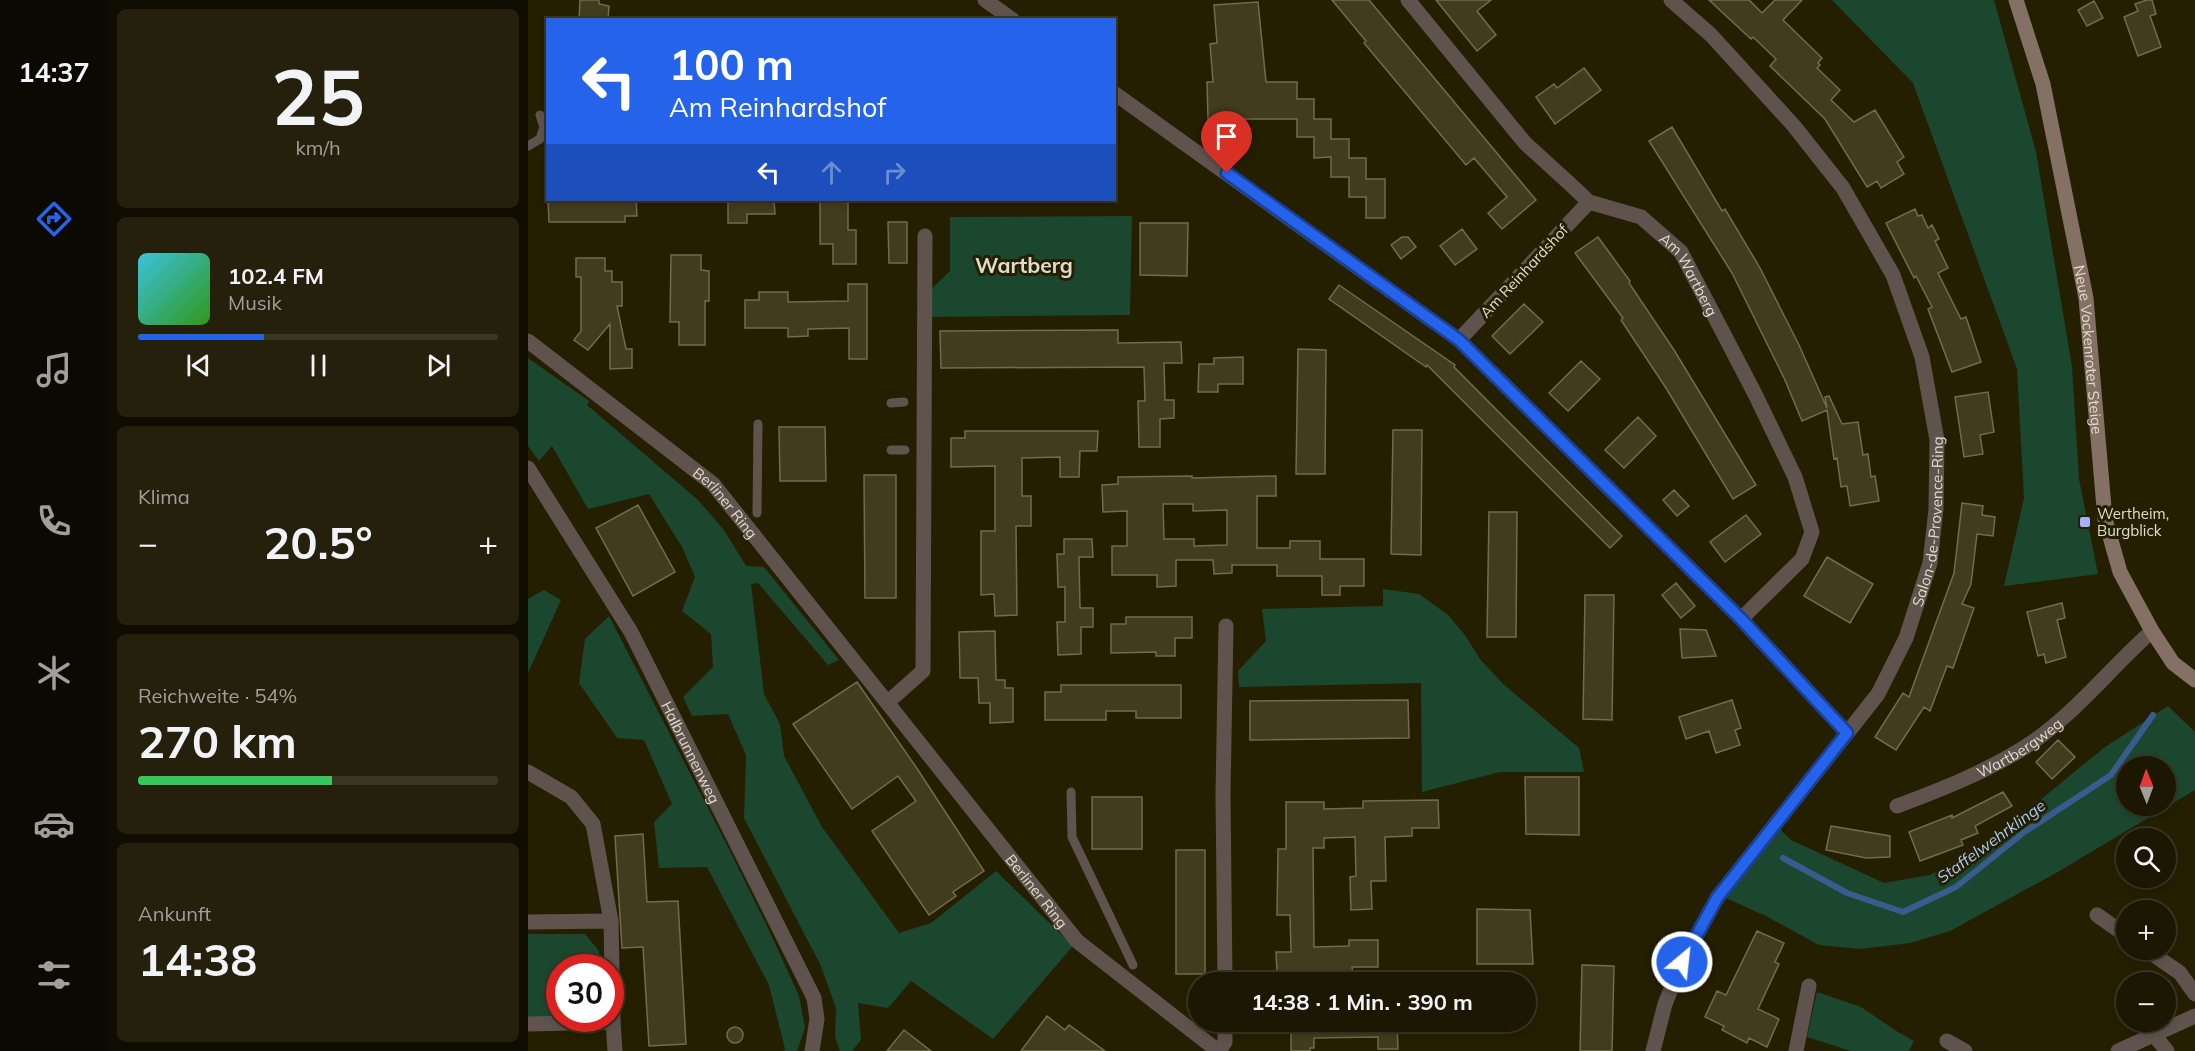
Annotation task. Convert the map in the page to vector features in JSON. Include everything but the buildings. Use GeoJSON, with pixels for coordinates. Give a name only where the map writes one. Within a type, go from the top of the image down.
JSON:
{"type":"FeatureCollection","features":[{"type":"Feature","properties":{"kind":"main road","name":"Neue Vockenroter Steige"},"geometry":{"type":"LineString","coordinates":[[2016,0],[2043,84],[2086,298],[2105,519],[2120,572],[2152,631],[2173,663],[2195,680]]}},
{"type":"Feature","properties":{"kind":"street"},"geometry":{"type":"LineString","coordinates":[[985,0],[1009,18]]}},
{"type":"Feature","properties":{"kind":"street","name":"Am Wartberg"},"geometry":{"type":"LineString","coordinates":[[1408,0],[1525,143],[1589,202],[1641,217],[1681,252],[1755,394],[1795,477],[1812,532],[1802,559],[1741,619]]}},
{"type":"Feature","properties":{"kind":"street","name":"Salon-de-Provence-Ring"},"geometry":{"type":"LineString","coordinates":[[1654,1051],[1665,1005],[1682,962],[1717,898],[1878,694],[1906,638],[1930,563],[1936,509],[1936,440],[1922,357],[1893,274],[1843,188],[1779,109],[1711,35],[1671,0]]}},
{"type":"Feature","properties":{"kind":"street"},"geometry":{"type":"LineString","coordinates":[[1116,94],[1459,340],[1741,619],[1847,733]]}},
{"type":"Feature","properties":{"kind":"street","name":"Am Reinhardshof"},"geometry":{"type":"LineString","coordinates":[[1459,340],[1589,202]]}},
{"type":"Feature","properties":{"kind":"street"},"geometry":{"type":"LineString","coordinates":[[888,702],[923,671],[925,236]]}},
{"type":"Feature","properties":{"kind":"street","name":"Berliner Ring"},"geometry":{"type":"LineString","coordinates":[[528,341],[713,484],[1077,940],[1219,1051],[1226,1042],[1226,1032]]}},
{"type":"Feature","properties":{"kind":"street","name":"Halbrunnenweg"},"geometry":{"type":"LineString","coordinates":[[528,468],[631,632],[814,998],[817,1019],[812,1051]]}},
{"type":"Feature","properties":{"kind":"street"},"geometry":{"type":"LineString","coordinates":[[1225,972],[1223,794],[1226,626]]}},
{"type":"Feature","properties":{"kind":"street","name":"Wartbergweg"},"geometry":{"type":"LineString","coordinates":[[1897,806],[1961,782],[2024,748],[2062,717],[2098,684],[2122,657],[2152,631]]}},
{"type":"Feature","properties":{"kind":"street"},"geometry":{"type":"LineString","coordinates":[[528,772],[571,797],[593,824],[611,921],[612,954]]}},
{"type":"Feature","properties":{"kind":"street"},"geometry":{"type":"LineString","coordinates":[[2097,915],[2116,928]]}},
{"type":"Feature","properties":{"kind":"street"},"geometry":{"type":"LineString","coordinates":[[528,922],[611,921]]}},
{"type":"Feature","properties":{"kind":"street"},"geometry":{"type":"LineString","coordinates":[[2161,960],[2180,973],[2195,994]]}},
{"type":"Feature","properties":{"kind":"street"},"geometry":{"type":"LineString","coordinates":[[1796,1051],[1809,986]]}},
{"type":"Feature","properties":{"kind":"street"},"geometry":{"type":"LineString","coordinates":[[2118,1051],[2195,1016]]}},
{"type":"Feature","properties":{"kind":"street"},"geometry":{"type":"LineString","coordinates":[[528,1024],[546,1024]]}},
{"type":"Feature","properties":{"kind":"street"},"geometry":{"type":"LineString","coordinates":[[614,1032],[615,1051]]}},
{"type":"Feature","properties":{"kind":"street"},"geometry":{"type":"LineString","coordinates":[[2154,1035],[2167,1051]]}},
{"type":"Feature","properties":{"kind":"street"},"geometry":{"type":"LineString","coordinates":[[1947,1041],[1965,1051]]}},
{"type":"Feature","properties":{"kind":"lane"},"geometry":{"type":"LineString","coordinates":[[528,146],[540,140],[544,127],[540,115]]}},
{"type":"Feature","properties":{"kind":"lane"},"geometry":{"type":"LineString","coordinates":[[891,402],[904,402]]}},
{"type":"Feature","properties":{"kind":"lane"},"geometry":{"type":"LineString","coordinates":[[758,424],[758,513]]}},
{"type":"Feature","properties":{"kind":"lane"},"geometry":{"type":"LineString","coordinates":[[891,450],[905,450]]}},
{"type":"Feature","properties":{"kind":"lane"},"geometry":{"type":"LineString","coordinates":[[1071,792],[1072,837],[1134,965]]}},
{"type":"Feature","properties":{"kind":"green space"},"geometry":{"type":"Polygon","coordinates":[[[1832,0],[1994,0],[2036,152],[2072,367],[2079,479],[2098,574],[2004,586],[2024,498],[2017,369],[1913,83],[1832,0]]]}},
{"type":"Feature","properties":{"kind":"green space"},"geometry":{"type":"Polygon","coordinates":[[[1132,216],[1130,315],[924,317],[925,295],[950,271],[950,217],[1132,216]]]}},
{"type":"Feature","properties":{"kind":"green space"},"geometry":{"type":"Polygon","coordinates":[[[528,358],[589,401],[587,405],[698,500],[724,530],[746,566],[764,567],[839,660],[828,665],[758,583],[751,584],[764,694],[780,724],[784,756],[822,827],[899,933],[931,923],[996,871],[1073,946],[993,1039],[911,981],[888,1008],[858,1003],[861,1040],[852,1051],[840,1051],[835,1037],[836,1008],[820,964],[744,818],[746,755],[728,714],[692,716],[683,697],[713,667],[711,634],[682,611],[695,577],[682,547],[649,494],[588,509],[552,446],[539,461],[528,446],[528,358]]]}},
{"type":"Feature","properties":{"kind":"green space"},"geometry":{"type":"Polygon","coordinates":[[[1383,589],[1419,594],[1448,615],[1465,635],[1480,659],[1502,683],[1579,748],[1584,772],[1500,772],[1422,792],[1421,683],[1239,687],[1238,671],[1266,641],[1262,609],[1383,606],[1383,589]]]}},
{"type":"Feature","properties":{"kind":"green space"},"geometry":{"type":"Polygon","coordinates":[[[544,590],[561,600],[528,673],[528,599],[544,590]]]}},
{"type":"Feature","properties":{"kind":"green space"},"geometry":{"type":"Polygon","coordinates":[[[609,616],[728,847],[799,996],[805,1028],[797,1051],[783,1051],[785,1049],[769,985],[707,867],[659,868],[654,822],[672,804],[644,740],[617,738],[579,683],[585,639],[609,616]]]}},
{"type":"Feature","properties":{"kind":"green space"},"geometry":{"type":"Polygon","coordinates":[[[2168,706],[2195,732],[2195,790],[2176,801],[2176,756],[2116,756],[2116,816],[2151,816],[2131,828],[2116,828],[2116,837],[1950,931],[1910,943],[1860,949],[1819,945],[1766,916],[1719,895],[1775,824],[1791,840],[1884,883],[1930,875],[1990,841],[2105,747],[2168,706]]]}},
{"type":"Feature","properties":{"kind":"green space"},"geometry":{"type":"Polygon","coordinates":[[[528,934],[585,934],[599,954],[546,954],[546,1016],[528,1017],[528,934]]]}},
{"type":"Feature","properties":{"kind":"green space"},"geometry":{"type":"Polygon","coordinates":[[[1817,992],[1861,1007],[1914,1041],[1909,1051],[1851,1051],[1807,1037],[1817,992]]]}},
{"type":"Feature","properties":{"kind":"waterway","name":"Staffelwehrklinge"},"geometry":{"type":"LineString","coordinates":[[1783,858],[1847,893],[1903,912],[1956,887],[2023,833],[2111,775],[2153,715]]}},
{"type":"Feature","properties":{"kind":"place","name":"Wertheim, Burgblick"},"geometry":{"type":"Point","coordinates":[2085,522]}},
{"type":"Feature","properties":{"kind":"district","name":"Wartberg"},"geometry":{"type":"Point","coordinates":[1024,265]}},
{"type":"Feature","properties":{"kind":"route"},"geometry":{"type":"LineString","coordinates":[[1227,173],[1459,340],[1741,619],[1847,733],[1717,898],[1682,962]]}}]}
